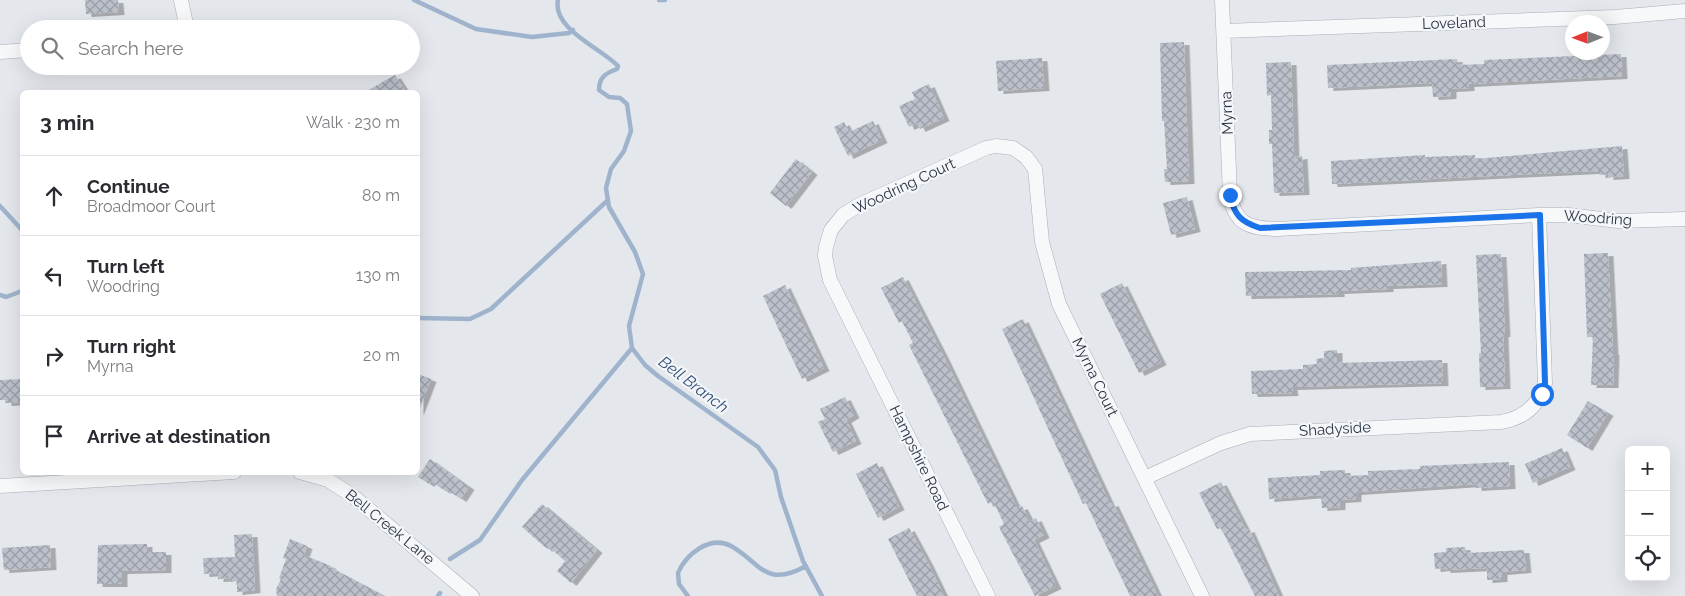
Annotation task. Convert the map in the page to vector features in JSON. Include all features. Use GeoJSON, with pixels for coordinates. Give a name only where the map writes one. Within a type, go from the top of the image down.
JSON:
{"type":"FeatureCollection","features":[{"type":"Feature","properties":{"kind":"street"},"geometry":{"type":"LineString","coordinates":[[181,0],[185,20]]}},
{"type":"Feature","properties":{"kind":"street","name":"Myrna"},"geometry":{"type":"LineString","coordinates":[[1222,0],[1230,195],[1233,209],[1243,222]]}},
{"type":"Feature","properties":{"kind":"street","name":"Loveland"},"geometry":{"type":"LineString","coordinates":[[1224,31],[1615,17],[1685,11]]}},
{"type":"Feature","properties":{"kind":"street"},"geometry":{"type":"LineString","coordinates":[[0,52],[20,51]]}},
{"type":"Feature","properties":{"kind":"street","name":"Woodring Court"},"geometry":{"type":"LineString","coordinates":[[851,321],[830,280],[825,256],[831,230],[843,215],[859,205],[986,148],[1004,146],[1019,152]]}},
{"type":"Feature","properties":{"kind":"street","name":"Myrna Court"},"geometry":{"type":"LineString","coordinates":[[1019,152],[1031,163],[1037,177],[1042,242],[1059,304],[1202,596]]}},
{"type":"Feature","properties":{"kind":"street","name":"Woodring"},"geometry":{"type":"LineString","coordinates":[[1243,222],[1260,228],[1277,229],[1540,215],[1568,215],[1618,221],[1685,219]]}},
{"type":"Feature","properties":{"kind":"street","name":"Shadyside"},"geometry":{"type":"LineString","coordinates":[[1144,478],[1221,443],[1250,434],[1501,422],[1512,420],[1531,409],[1542,394],[1545,383],[1540,215]]}},
{"type":"Feature","properties":{"kind":"street","name":"Hampshire Road"},"geometry":{"type":"LineString","coordinates":[[851,321],[988,596]]}},
{"type":"Feature","properties":{"kind":"street"},"geometry":{"type":"LineString","coordinates":[[0,486],[184,475]]}},
{"type":"Feature","properties":{"kind":"street","name":"Bell Creek Lane"},"geometry":{"type":"LineString","coordinates":[[310,475],[328,480],[353,496],[472,596]]}},
{"type":"Feature","properties":{"kind":"building"},"geometry":{"type":"Polygon","coordinates":[[[85,0],[118,0],[119,12],[86,14],[85,0]]]}},
{"type":"Feature","properties":{"kind":"building"},"geometry":{"type":"Polygon","coordinates":[[[1184,42],[1189,181],[1165,182],[1164,169],[1167,169],[1164,121],[1162,121],[1160,43],[1184,42]]]}},
{"type":"Feature","properties":{"kind":"building"},"geometry":{"type":"Polygon","coordinates":[[[1610,54],[1621,54],[1622,76],[1469,84],[1469,88],[1451,89],[1451,96],[1433,97],[1432,83],[1328,88],[1327,65],[1457,59],[1458,65],[1484,64],[1484,60],[1565,56],[1565,60],[1610,60],[1610,54]]]}},
{"type":"Feature","properties":{"kind":"building"},"geometry":{"type":"Polygon","coordinates":[[[1042,58],[1044,88],[998,91],[996,61],[1042,58]]]}},
{"type":"Feature","properties":{"kind":"building"},"geometry":{"type":"Polygon","coordinates":[[[1291,62],[1294,157],[1302,156],[1304,192],[1274,193],[1272,144],[1269,144],[1269,130],[1272,130],[1271,95],[1267,96],[1266,63],[1291,62]]]}},
{"type":"Feature","properties":{"kind":"building"},"geometry":{"type":"Polygon","coordinates":[[[395,75],[405,90],[369,90],[395,75]]]}},
{"type":"Feature","properties":{"kind":"building"},"geometry":{"type":"Polygon","coordinates":[[[929,84],[944,118],[920,129],[917,123],[909,127],[899,106],[915,99],[912,92],[929,84]]]}},
{"type":"Feature","properties":{"kind":"building"},"geometry":{"type":"Polygon","coordinates":[[[873,121],[882,140],[848,156],[834,127],[844,122],[849,132],[873,121]]]}},
{"type":"Feature","properties":{"kind":"building"},"geometry":{"type":"Polygon","coordinates":[[[1622,146],[1624,176],[1608,177],[1608,174],[1600,175],[1600,172],[1593,171],[1332,184],[1331,161],[1425,155],[1425,157],[1475,155],[1475,159],[1622,146]]]}},
{"type":"Feature","properties":{"kind":"building"},"geometry":{"type":"Polygon","coordinates":[[[796,159],[812,172],[786,206],[770,193],[796,159]]]}},
{"type":"Feature","properties":{"kind":"building"},"geometry":{"type":"Polygon","coordinates":[[[1187,197],[1195,229],[1171,235],[1163,203],[1187,197]]]}},
{"type":"Feature","properties":{"kind":"building"},"geometry":{"type":"Polygon","coordinates":[[[1608,253],[1614,352],[1613,385],[1591,385],[1593,337],[1587,337],[1584,254],[1608,253]]]}},
{"type":"Feature","properties":{"kind":"building"},"geometry":{"type":"Polygon","coordinates":[[[1501,254],[1505,334],[1503,334],[1505,386],[1480,387],[1479,353],[1481,353],[1476,255],[1501,254]]]}},
{"type":"Feature","properties":{"kind":"building"},"geometry":{"type":"Polygon","coordinates":[[[1441,261],[1442,284],[1388,286],[1388,289],[1339,291],[1339,294],[1246,296],[1245,272],[1351,270],[1351,268],[1441,261]]]}},
{"type":"Feature","properties":{"kind":"building"},"geometry":{"type":"Polygon","coordinates":[[[903,277],[1017,508],[1022,506],[1030,521],[1036,518],[1044,535],[1034,540],[1056,586],[1035,596],[999,527],[1004,524],[993,501],[988,504],[909,345],[913,343],[902,321],[899,323],[881,288],[903,277]]]}},
{"type":"Feature","properties":{"kind":"building"},"geometry":{"type":"Polygon","coordinates":[[[1122,283],[1161,362],[1139,373],[1100,294],[1122,283]]]}},
{"type":"Feature","properties":{"kind":"building"},"geometry":{"type":"Polygon","coordinates":[[[785,285],[824,368],[802,379],[763,296],[785,285]]]}},
{"type":"Feature","properties":{"kind":"building"},"geometry":{"type":"Polygon","coordinates":[[[1023,319],[1110,504],[1113,503],[1158,596],[1130,596],[1086,503],[1083,504],[1002,329],[1023,319]]]}},
{"type":"Feature","properties":{"kind":"building"},"geometry":{"type":"Polygon","coordinates":[[[1337,350],[1337,363],[1442,360],[1443,383],[1292,387],[1293,393],[1252,394],[1251,371],[1303,369],[1303,365],[1317,364],[1316,359],[1324,358],[1324,351],[1337,350]]]}},
{"type":"Feature","properties":{"kind":"building"},"geometry":{"type":"Polygon","coordinates":[[[420,375],[431,379],[420,408],[420,375]]]}},
{"type":"Feature","properties":{"kind":"building"},"geometry":{"type":"Polygon","coordinates":[[[20,379],[20,402],[6,403],[6,400],[0,400],[0,380],[20,379]]]}},
{"type":"Feature","properties":{"kind":"building"},"geometry":{"type":"Polygon","coordinates":[[[845,397],[854,415],[846,420],[856,441],[833,452],[818,422],[825,419],[820,409],[845,397]]]}},
{"type":"Feature","properties":{"kind":"building"},"geometry":{"type":"Polygon","coordinates":[[[1588,401],[1608,413],[1587,448],[1567,435],[1588,401]]]}},
{"type":"Feature","properties":{"kind":"building"},"geometry":{"type":"Polygon","coordinates":[[[1562,448],[1570,467],[1533,483],[1525,464],[1562,448]]]}},
{"type":"Feature","properties":{"kind":"building"},"geometry":{"type":"Polygon","coordinates":[[[430,459],[469,487],[461,499],[431,481],[429,484],[418,477],[430,459]]]}},
{"type":"Feature","properties":{"kind":"building"},"geometry":{"type":"Polygon","coordinates":[[[1509,462],[1510,486],[1476,488],[1476,484],[1356,492],[1356,499],[1340,500],[1340,507],[1322,508],[1321,495],[1269,499],[1268,478],[1320,475],[1320,471],[1345,470],[1345,476],[1368,475],[1368,471],[1420,469],[1420,466],[1509,462]]]}},
{"type":"Feature","properties":{"kind":"building"},"geometry":{"type":"Polygon","coordinates":[[[877,463],[899,507],[878,518],[856,474],[877,463]]]}},
{"type":"Feature","properties":{"kind":"building"},"geometry":{"type":"Polygon","coordinates":[[[1221,482],[1246,530],[1249,529],[1279,596],[1255,596],[1221,528],[1217,529],[1199,493],[1221,482]]]}},
{"type":"Feature","properties":{"kind":"building"},"geometry":{"type":"Polygon","coordinates":[[[542,504],[597,550],[571,583],[557,571],[565,561],[549,547],[547,549],[522,527],[542,504]]]}},
{"type":"Feature","properties":{"kind":"building"},"geometry":{"type":"Polygon","coordinates":[[[909,528],[944,596],[917,596],[888,539],[909,528]]]}},
{"type":"Feature","properties":{"kind":"building"},"geometry":{"type":"Polygon","coordinates":[[[252,534],[255,590],[237,592],[237,581],[231,582],[231,578],[218,579],[218,573],[204,574],[203,558],[235,557],[234,535],[252,534]]]}},
{"type":"Feature","properties":{"kind":"building"},"geometry":{"type":"Polygon","coordinates":[[[290,539],[307,546],[304,555],[331,566],[385,596],[277,596],[276,589],[281,579],[279,578],[286,559],[283,558],[290,539]]]}},
{"type":"Feature","properties":{"kind":"building"},"geometry":{"type":"Polygon","coordinates":[[[147,544],[147,552],[166,552],[166,570],[122,571],[122,584],[97,584],[98,545],[147,544]]]}},
{"type":"Feature","properties":{"kind":"building"},"geometry":{"type":"Polygon","coordinates":[[[50,545],[51,567],[4,570],[2,548],[50,545]]]}},
{"type":"Feature","properties":{"kind":"building"},"geometry":{"type":"Polygon","coordinates":[[[1465,547],[1466,553],[1524,550],[1526,570],[1502,572],[1502,579],[1487,580],[1487,568],[1435,569],[1434,553],[1446,552],[1446,548],[1465,547]]]}},
{"type":"Feature","properties":{"kind":"waterway"},"geometry":{"type":"LineString","coordinates":[[414,0],[476,29],[532,37],[569,33],[573,30]]}},
{"type":"Feature","properties":{"kind":"waterway","name":"Bell Branch"},"geometry":{"type":"LineString","coordinates":[[558,0],[558,10],[562,20],[570,29],[618,66],[617,69],[606,74],[602,79],[599,90],[609,97],[620,98],[627,104],[631,131],[624,151],[611,169],[606,188],[609,207],[635,252],[643,274],[629,326],[632,348],[645,365],[658,376],[758,447],[775,470],[781,497],[803,561],[822,596]]}},
{"type":"Feature","properties":{"kind":"waterway","name":"Bell Branch"},"geometry":{"type":"LineString","coordinates":[[659,0],[665,0]]}},
{"type":"Feature","properties":{"kind":"waterway"},"geometry":{"type":"LineString","coordinates":[[420,318],[470,319],[491,309],[608,200]]}},
{"type":"Feature","properties":{"kind":"waterway"},"geometry":{"type":"LineString","coordinates":[[0,206],[20,228]]}},
{"type":"Feature","properties":{"kind":"waterway"},"geometry":{"type":"LineString","coordinates":[[0,295],[6,297],[20,292]]}},
{"type":"Feature","properties":{"kind":"waterway"},"geometry":{"type":"LineString","coordinates":[[450,559],[480,540],[522,480],[632,348]]}},
{"type":"Feature","properties":{"kind":"waterway"},"geometry":{"type":"LineString","coordinates":[[688,596],[679,584],[678,573],[693,553],[707,545],[723,543],[731,546],[764,571],[772,574],[781,575],[806,566]]}},
{"type":"Feature","properties":{"kind":"route"},"geometry":{"type":"LineString","coordinates":[[1230,195],[1236,216],[1243,222],[1260,228],[1277,229],[1540,215],[1545,383],[1542,394]]}}]}
